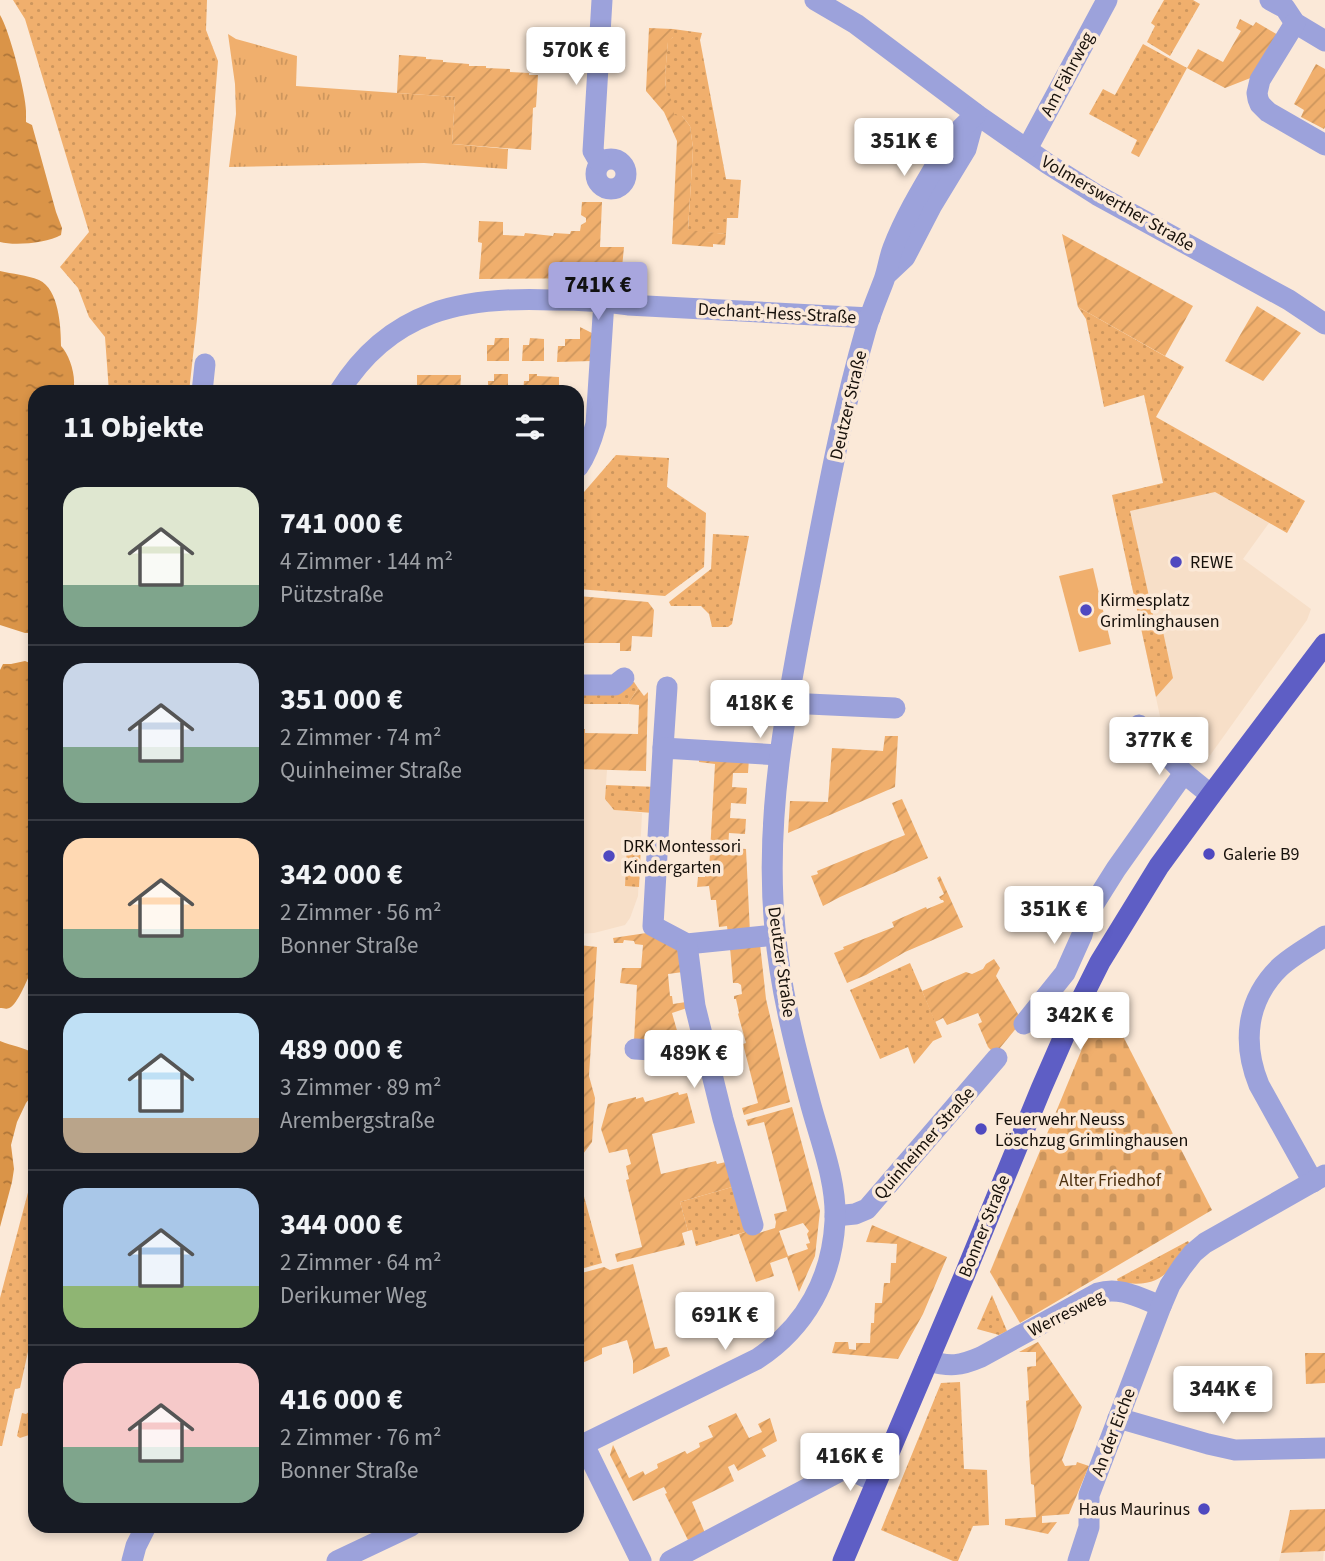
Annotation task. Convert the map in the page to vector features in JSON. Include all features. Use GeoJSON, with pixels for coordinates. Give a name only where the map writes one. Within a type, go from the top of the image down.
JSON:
{"type":"FeatureCollection","features":[{"type":"Feature","properties":{"kind":"main road","name":"Bonner Straße"},"geometry":{"type":"LineString","coordinates":[[843,1561],[1041,1089],[1089,984],[1159,866],[1325,645]]}},
{"type":"Feature","properties":{"kind":"street"},"geometry":{"type":"LineString","coordinates":[[600,163],[593,151],[602,0]]}},
{"type":"Feature","properties":{"kind":"street","name":"Volmerswerther Straße"},"geometry":{"type":"LineString","coordinates":[[815,0],[856,24],[976,114],[1097,195],[1289,300],[1325,324]]}},
{"type":"Feature","properties":{"kind":"street","name":"Am Fährweg"},"geometry":{"type":"LineString","coordinates":[[1027,149],[1107,0]]}},
{"type":"Feature","properties":{"kind":"street"},"geometry":{"type":"LineString","coordinates":[[1270,0],[1285,8],[1295,23],[1325,41]]}},
{"type":"Feature","properties":{"kind":"street"},"geometry":{"type":"LineString","coordinates":[[1295,23],[1260,80],[1257,93],[1259,104],[1325,145]]}},
{"type":"Feature","properties":{"kind":"street","name":"Deutzer Straße"},"geometry":{"type":"LineString","coordinates":[[835,1216],[831,1178],[790,1026],[775,935],[772,839],[779,755],[846,411],[870,318],[886,274],[905,257],[966,149],[976,114]]}},
{"type":"Feature","properties":{"kind":"street","name":"Dechant-Hess-Straße"},"geometry":{"type":"LineString","coordinates":[[344,385],[361,362],[397,331],[433,312],[496,299],[604,301],[628,305],[870,318]]}},
{"type":"Feature","properties":{"kind":"street"},"geometry":{"type":"LineString","coordinates":[[584,457],[596,424],[604,301]]}},
{"type":"Feature","properties":{"kind":"street"},"geometry":{"type":"LineString","coordinates":[[203,385],[205,364]]}},
{"type":"Feature","properties":{"kind":"street"},"geometry":{"type":"LineString","coordinates":[[584,685],[615,685],[624,678]]}},
{"type":"Feature","properties":{"kind":"street"},"geometry":{"type":"LineString","coordinates":[[667,687],[653,926],[687,944],[775,935]]}},
{"type":"Feature","properties":{"kind":"street"},"geometry":{"type":"LineString","coordinates":[[787,703],[895,708]]}},
{"type":"Feature","properties":{"kind":"street"},"geometry":{"type":"LineString","coordinates":[[1139,724],[1184,773],[1211,795]]}},
{"type":"Feature","properties":{"kind":"street"},"geometry":{"type":"LineString","coordinates":[[663,748],[779,755]]}},
{"type":"Feature","properties":{"kind":"street"},"geometry":{"type":"LineString","coordinates":[[1024,1024],[1065,973],[1082,935],[1087,915],[1184,773]]}},
{"type":"Feature","properties":{"kind":"street"},"geometry":{"type":"LineString","coordinates":[[1161,1306],[1170,1285],[1193,1252],[1319,1178],[1259,1085],[1252,1068],[1248,1038],[1254,1007],[1269,980],[1287,961],[1325,936]]}},
{"type":"Feature","properties":{"kind":"street"},"geometry":{"type":"LineString","coordinates":[[687,944],[695,1006],[753,1225]]}},
{"type":"Feature","properties":{"kind":"street"},"geometry":{"type":"LineString","coordinates":[[635,1049],[669,1051],[704,1042]]}},
{"type":"Feature","properties":{"kind":"street","name":"Quinheimer Straße"},"geometry":{"type":"LineString","coordinates":[[835,1216],[855,1214],[867,1209],[997,1058]]}},
{"type":"Feature","properties":{"kind":"street"},"geometry":{"type":"LineString","coordinates":[[584,1445],[757,1359],[774,1348],[795,1328],[824,1277],[832,1250],[835,1216]]}},
{"type":"Feature","properties":{"kind":"street","name":"Werresweg"},"geometry":{"type":"LineString","coordinates":[[928,1361],[957,1365],[981,1357],[1108,1290],[1120,1290],[1161,1306]]}},
{"type":"Feature","properties":{"kind":"street","name":"An der Eiche"},"geometry":{"type":"LineString","coordinates":[[1078,1561],[1089,1527],[1089,1496],[1161,1306]]}},
{"type":"Feature","properties":{"kind":"street"},"geometry":{"type":"LineString","coordinates":[[1118,1418],[1236,1450],[1325,1448]]}},
{"type":"Feature","properties":{"kind":"street"},"geometry":{"type":"LineString","coordinates":[[584,1452],[641,1561]]}},
{"type":"Feature","properties":{"kind":"street"},"geometry":{"type":"LineString","coordinates":[[670,1561],[846,1468],[876,1482]]}},
{"type":"Feature","properties":{"kind":"street"},"geometry":{"type":"LineString","coordinates":[[132,1561],[142,1533]]}},
{"type":"Feature","properties":{"kind":"street"},"geometry":{"type":"LineString","coordinates":[[337,1561],[396,1533]]}},
{"type":"Feature","properties":{"kind":"shaded area"},"geometry":{"type":"Polygon","coordinates":[[[1215,492],[1269,523],[1243,559],[1311,609],[1307,620],[1206,761],[1199,764],[1163,730],[1112,495],[1215,492]]]}},
{"type":"Feature","properties":{"kind":"shaded area","name":"DRK Montessori Kindergarten"},"geometry":{"type":"Polygon","coordinates":[[[584,769],[607,770],[605,799],[614,810],[642,813],[638,896],[630,918],[625,925],[584,934],[584,769]]]}},
{"type":"Feature","properties":{"kind":"shaded area"},"geometry":{"type":"Polygon","coordinates":[[[1324,1551],[1323,1561],[1279,1561],[1281,1553],[1324,1551]]]}},
{"type":"Feature","properties":{"kind":"green space"},"geometry":{"type":"Polygon","coordinates":[[[13,0],[207,0],[206,30],[218,61],[190,385],[108,385],[105,337],[89,317],[78,288],[60,267],[89,232],[25,19],[13,0]]]}},
{"type":"Feature","properties":{"kind":"green space"},"geometry":{"type":"Polygon","coordinates":[[[1164,0],[1193,0],[1200,4],[1170,56],[1147,42],[1155,26],[1151,23],[1164,0]]]}},
{"type":"Feature","properties":{"kind":"green space"},"geometry":{"type":"Polygon","coordinates":[[[1240,19],[1253,26],[1256,22],[1278,35],[1253,77],[1225,88],[1187,68],[1198,49],[1223,62],[1241,31],[1236,28],[1240,19]]]}},
{"type":"Feature","properties":{"kind":"green space"},"geometry":{"type":"Polygon","coordinates":[[[649,28],[673,29],[673,37],[668,42],[666,92],[674,104],[674,115],[682,116],[690,126],[693,148],[688,230],[726,234],[725,245],[713,244],[713,247],[672,244],[677,141],[664,112],[646,91],[649,28]]]}},
{"type":"Feature","properties":{"kind":"green space"},"geometry":{"type":"Polygon","coordinates":[[[673,29],[702,33],[700,40],[726,179],[741,180],[738,218],[727,218],[726,234],[688,231],[693,148],[690,126],[682,116],[674,116],[666,93],[668,41],[673,37],[673,29]]]}},
{"type":"Feature","properties":{"kind":"green space"},"geometry":{"type":"Polygon","coordinates":[[[228,34],[236,39],[297,56],[296,86],[455,97],[452,144],[508,149],[507,169],[424,163],[229,167],[236,114],[228,34]]]}},
{"type":"Feature","properties":{"kind":"green space"},"geometry":{"type":"Polygon","coordinates":[[[1143,44],[1187,68],[1139,157],[1131,153],[1137,140],[1089,114],[1103,89],[1115,95],[1143,44]]]}},
{"type":"Feature","properties":{"kind":"green space"},"geometry":{"type":"Polygon","coordinates":[[[399,55],[538,75],[531,150],[452,144],[455,97],[397,93],[399,55]]]}},
{"type":"Feature","properties":{"kind":"green space"},"geometry":{"type":"Polygon","coordinates":[[[1316,64],[1325,69],[1324,129],[1301,117],[1304,110],[1294,104],[1316,64]]]}},
{"type":"Feature","properties":{"kind":"green space"},"geometry":{"type":"Polygon","coordinates":[[[582,202],[602,202],[600,247],[624,247],[621,278],[479,279],[482,243],[478,242],[479,221],[503,222],[503,235],[570,234],[571,231],[580,231],[581,225],[586,222],[586,218],[581,215],[582,202]]]}},
{"type":"Feature","properties":{"kind":"green space"},"geometry":{"type":"Polygon","coordinates":[[[1062,234],[1193,306],[1165,356],[1078,307],[1062,234]]]}},
{"type":"Feature","properties":{"kind":"green space"},"geometry":{"type":"Polygon","coordinates":[[[1257,306],[1301,333],[1263,381],[1225,361],[1257,306]]]}},
{"type":"Feature","properties":{"kind":"green space"},"geometry":{"type":"Polygon","coordinates":[[[1078,307],[1184,367],[1156,417],[1305,501],[1287,533],[1215,492],[1130,511],[1156,628],[1162,627],[1173,678],[1156,697],[1112,495],[1163,483],[1144,395],[1104,407],[1086,319],[1078,307]]]}},
{"type":"Feature","properties":{"kind":"green space"},"geometry":{"type":"Polygon","coordinates":[[[580,327],[592,333],[592,361],[557,362],[558,346],[565,346],[565,339],[580,339],[580,327]]]}},
{"type":"Feature","properties":{"kind":"green space"},"geometry":{"type":"Polygon","coordinates":[[[495,338],[509,338],[509,361],[487,361],[487,345],[494,345],[495,338]]]}},
{"type":"Feature","properties":{"kind":"green space"},"geometry":{"type":"Polygon","coordinates":[[[530,338],[544,339],[544,361],[522,361],[523,345],[529,345],[530,338]]]}},
{"type":"Feature","properties":{"kind":"green space"},"geometry":{"type":"Polygon","coordinates":[[[494,374],[508,374],[508,385],[488,385],[488,381],[494,381],[494,374]]]}},
{"type":"Feature","properties":{"kind":"green space"},"geometry":{"type":"Polygon","coordinates":[[[529,374],[537,374],[559,377],[559,385],[524,385],[524,381],[529,381],[529,374]]]}},
{"type":"Feature","properties":{"kind":"green space"},"geometry":{"type":"Polygon","coordinates":[[[417,375],[461,375],[460,385],[417,385],[417,375]]]}},
{"type":"Feature","properties":{"kind":"green space"},"geometry":{"type":"Polygon","coordinates":[[[616,455],[669,458],[667,487],[706,513],[704,567],[665,596],[584,589],[584,492],[616,455]]]}},
{"type":"Feature","properties":{"kind":"green space"},"geometry":{"type":"Polygon","coordinates":[[[713,534],[749,536],[732,624],[728,627],[712,627],[709,614],[701,606],[671,606],[669,602],[711,569],[713,534]]]}},
{"type":"Feature","properties":{"kind":"green space","name":"Kirmesplatz Grimlinghausen"},"geometry":{"type":"Polygon","coordinates":[[[1093,568],[1111,644],[1079,652],[1059,576],[1093,568]]]}},
{"type":"Feature","properties":{"kind":"green space"},"geometry":{"type":"Polygon","coordinates":[[[584,597],[648,602],[654,610],[652,637],[632,636],[631,651],[620,651],[620,643],[584,643],[584,597]]]}},
{"type":"Feature","properties":{"kind":"green space"},"geometry":{"type":"Polygon","coordinates":[[[634,682],[638,688],[628,704],[584,704],[584,693],[634,682]]]}},
{"type":"Feature","properties":{"kind":"green space"},"geometry":{"type":"Polygon","coordinates":[[[638,688],[644,696],[648,692],[646,771],[584,769],[584,729],[585,733],[638,734],[639,705],[628,704],[638,688]]]}},
{"type":"Feature","properties":{"kind":"green space"},"geometry":{"type":"Polygon","coordinates":[[[885,736],[898,736],[895,787],[788,833],[790,801],[828,802],[832,748],[883,751],[885,736]]]}},
{"type":"Feature","properties":{"kind":"green space"},"geometry":{"type":"Polygon","coordinates":[[[699,755],[749,759],[748,773],[733,773],[732,787],[747,788],[746,804],[731,803],[730,818],[746,819],[745,834],[729,833],[728,848],[746,849],[750,933],[728,935],[727,926],[719,927],[716,900],[711,900],[709,886],[697,887],[698,877],[705,877],[706,870],[709,870],[715,764],[699,762],[699,755]]]}},
{"type":"Feature","properties":{"kind":"green space"},"geometry":{"type":"Polygon","coordinates":[[[606,785],[658,787],[653,813],[614,810],[605,799],[606,785]]]}},
{"type":"Feature","properties":{"kind":"green space"},"geometry":{"type":"Polygon","coordinates":[[[902,799],[928,858],[823,906],[811,876],[818,874],[817,871],[905,835],[892,803],[902,799]]]}},
{"type":"Feature","properties":{"kind":"green space"},"geometry":{"type":"Polygon","coordinates":[[[627,844],[641,845],[639,887],[625,886],[627,844]]]}},
{"type":"Feature","properties":{"kind":"green space"},"geometry":{"type":"Polygon","coordinates":[[[940,876],[963,927],[905,952],[847,983],[834,953],[894,927],[892,922],[944,902],[939,897],[944,894],[937,878],[940,876]]]}},
{"type":"Feature","properties":{"kind":"green space"},"geometry":{"type":"Polygon","coordinates":[[[653,932],[680,948],[683,972],[668,974],[670,996],[673,1004],[686,1002],[687,1008],[672,1013],[678,1034],[693,1031],[691,1036],[674,1042],[634,1041],[637,985],[620,983],[622,968],[641,968],[643,945],[624,940],[623,943],[614,943],[613,938],[653,932]]]}},
{"type":"Feature","properties":{"kind":"green space"},"geometry":{"type":"Polygon","coordinates":[[[760,944],[766,999],[790,1102],[744,1115],[742,1108],[758,1103],[734,999],[734,996],[742,994],[741,985],[733,983],[730,947],[760,944]]]}},
{"type":"Feature","properties":{"kind":"green space"},"geometry":{"type":"Polygon","coordinates":[[[584,946],[597,947],[589,1076],[595,1098],[592,1142],[584,1153],[584,946]]]}},
{"type":"Feature","properties":{"kind":"green space"},"geometry":{"type":"Polygon","coordinates":[[[994,959],[1000,968],[996,976],[1022,1021],[995,1054],[988,1047],[978,1024],[982,1022],[978,1013],[947,1025],[943,1018],[935,1022],[922,991],[966,972],[972,974],[994,959]]]}},
{"type":"Feature","properties":{"kind":"green space"},"geometry":{"type":"Polygon","coordinates":[[[910,963],[942,1037],[933,1041],[914,1064],[908,1047],[880,1059],[850,990],[910,963]]]}},
{"type":"Feature","properties":{"kind":"green space","name":"Alter Friedhof"},"geometry":{"type":"Polygon","coordinates":[[[1105,1001],[1212,1210],[1020,1323],[990,1272],[1091,1027],[1105,1001]]]}},
{"type":"Feature","properties":{"kind":"green space"},"geometry":{"type":"Polygon","coordinates":[[[678,1092],[679,1095],[687,1093],[695,1123],[652,1134],[661,1174],[716,1161],[717,1164],[726,1162],[732,1187],[680,1202],[688,1231],[682,1233],[685,1245],[617,1262],[615,1254],[642,1247],[626,1180],[629,1179],[626,1166],[631,1164],[627,1149],[609,1153],[601,1129],[608,1104],[636,1097],[643,1097],[645,1102],[678,1092]]]}},
{"type":"Feature","properties":{"kind":"green space"},"geometry":{"type":"Polygon","coordinates":[[[792,1107],[820,1211],[815,1256],[799,1292],[787,1257],[770,1263],[774,1276],[756,1282],[739,1234],[752,1230],[759,1233],[775,1228],[774,1214],[787,1211],[764,1122],[748,1126],[746,1120],[792,1107]],[[803,1223],[779,1231],[788,1256],[808,1249],[806,1244],[810,1243],[807,1234],[809,1231],[803,1223]]]}},
{"type":"Feature","properties":{"kind":"green space"},"geometry":{"type":"Polygon","coordinates":[[[739,1185],[752,1230],[696,1246],[692,1230],[688,1231],[680,1202],[739,1185]]]}},
{"type":"Feature","properties":{"kind":"green space"},"geometry":{"type":"Polygon","coordinates":[[[28,1192],[28,1352],[20,1388],[15,1389],[2,1446],[0,1446],[0,1298],[28,1192]]]}},
{"type":"Feature","properties":{"kind":"green space"},"geometry":{"type":"Polygon","coordinates":[[[584,1196],[602,1263],[584,1268],[584,1196]]]}},
{"type":"Feature","properties":{"kind":"green space"},"geometry":{"type":"Polygon","coordinates":[[[872,1225],[947,1257],[923,1314],[898,1359],[832,1353],[835,1342],[848,1342],[849,1349],[856,1350],[856,1343],[870,1343],[875,1303],[882,1303],[884,1283],[890,1283],[891,1263],[896,1263],[897,1244],[866,1242],[872,1225]]]}},
{"type":"Feature","properties":{"kind":"green space"},"geometry":{"type":"Polygon","coordinates":[[[1188,1241],[1190,1244],[1175,1264],[1161,1277],[1144,1283],[1118,1282],[1117,1279],[1188,1241]]]}},
{"type":"Feature","properties":{"kind":"green space"},"geometry":{"type":"Polygon","coordinates":[[[633,1264],[655,1349],[667,1347],[670,1356],[633,1374],[633,1361],[627,1340],[602,1348],[602,1354],[584,1362],[584,1272],[604,1267],[610,1270],[633,1264]]]}},
{"type":"Feature","properties":{"kind":"green space"},"geometry":{"type":"Polygon","coordinates":[[[992,1295],[1007,1331],[999,1335],[977,1329],[992,1295]]]}},
{"type":"Feature","properties":{"kind":"green space"},"geometry":{"type":"Polygon","coordinates":[[[1038,1342],[1082,1407],[1062,1460],[1065,1466],[1076,1465],[1077,1462],[1089,1466],[1069,1514],[1042,1516],[1042,1523],[1057,1522],[1048,1534],[1005,1525],[1005,1519],[1036,1517],[1034,1485],[1031,1484],[1026,1401],[1029,1400],[1027,1367],[1036,1366],[1036,1352],[1019,1352],[1038,1342]]]}},
{"type":"Feature","properties":{"kind":"green space"},"geometry":{"type":"Polygon","coordinates":[[[1305,1353],[1325,1353],[1325,1383],[1306,1384],[1305,1353]]]}},
{"type":"Feature","properties":{"kind":"green space"},"geometry":{"type":"Polygon","coordinates":[[[960,1382],[964,1469],[987,1470],[989,1525],[973,1526],[958,1561],[953,1561],[881,1530],[941,1383],[960,1382]]]}},
{"type":"Feature","properties":{"kind":"green space"},"geometry":{"type":"Polygon","coordinates":[[[28,1412],[28,1435],[20,1438],[17,1436],[22,1413],[28,1412]]]}},
{"type":"Feature","properties":{"kind":"green space"},"geometry":{"type":"Polygon","coordinates":[[[736,1413],[749,1438],[762,1432],[758,1424],[770,1418],[777,1441],[762,1449],[766,1456],[738,1471],[734,1464],[728,1467],[734,1481],[692,1502],[705,1533],[688,1540],[664,1487],[633,1501],[610,1455],[613,1445],[629,1478],[643,1471],[645,1475],[658,1468],[657,1464],[700,1447],[699,1443],[713,1437],[708,1426],[736,1413]]]}},
{"type":"Feature","properties":{"kind":"green space"},"geometry":{"type":"Polygon","coordinates":[[[1325,1509],[1325,1551],[1281,1553],[1290,1510],[1325,1509]]]}},
{"type":"Feature","properties":{"kind":"water"},"geometry":{"type":"Polygon","coordinates":[[[0,15],[20,77],[26,122],[32,125],[62,228],[61,235],[40,242],[0,242],[0,15]]]}},
{"type":"Feature","properties":{"kind":"water"},"geometry":{"type":"Polygon","coordinates":[[[0,271],[39,280],[51,291],[57,309],[61,346],[72,368],[74,385],[28,385],[28,633],[0,625],[0,271]]]}},
{"type":"Feature","properties":{"kind":"water"},"geometry":{"type":"Polygon","coordinates":[[[28,662],[28,977],[18,999],[6,1009],[0,1008],[0,670],[3,664],[28,662]]]}},
{"type":"Feature","properties":{"kind":"water"},"geometry":{"type":"Polygon","coordinates":[[[0,1041],[28,1050],[28,1100],[17,1122],[11,1145],[14,1169],[0,1227],[0,1041]]]}},
{"type":"Feature","properties":{"kind":"place","name":"REWE"},"geometry":{"type":"Point","coordinates":[1176,562]}},
{"type":"Feature","properties":{"kind":"place","name":"Kirmesplatz Grimlinghausen"},"geometry":{"type":"Point","coordinates":[1086,610]}},
{"type":"Feature","properties":{"kind":"place","name":"Galerie B9"},"geometry":{"type":"Point","coordinates":[1209,854]}},
{"type":"Feature","properties":{"kind":"place","name":"DRK Montessori Kindergarten"},"geometry":{"type":"Point","coordinates":[609,856]}},
{"type":"Feature","properties":{"kind":"place","name":"Feuerwehr Neuss Löschzug Grimlinghausen"},"geometry":{"type":"Point","coordinates":[981,1129]}},
{"type":"Feature","properties":{"kind":"place","name":"Haus Maurinus"},"geometry":{"type":"Point","coordinates":[1204,1509]}}]}
